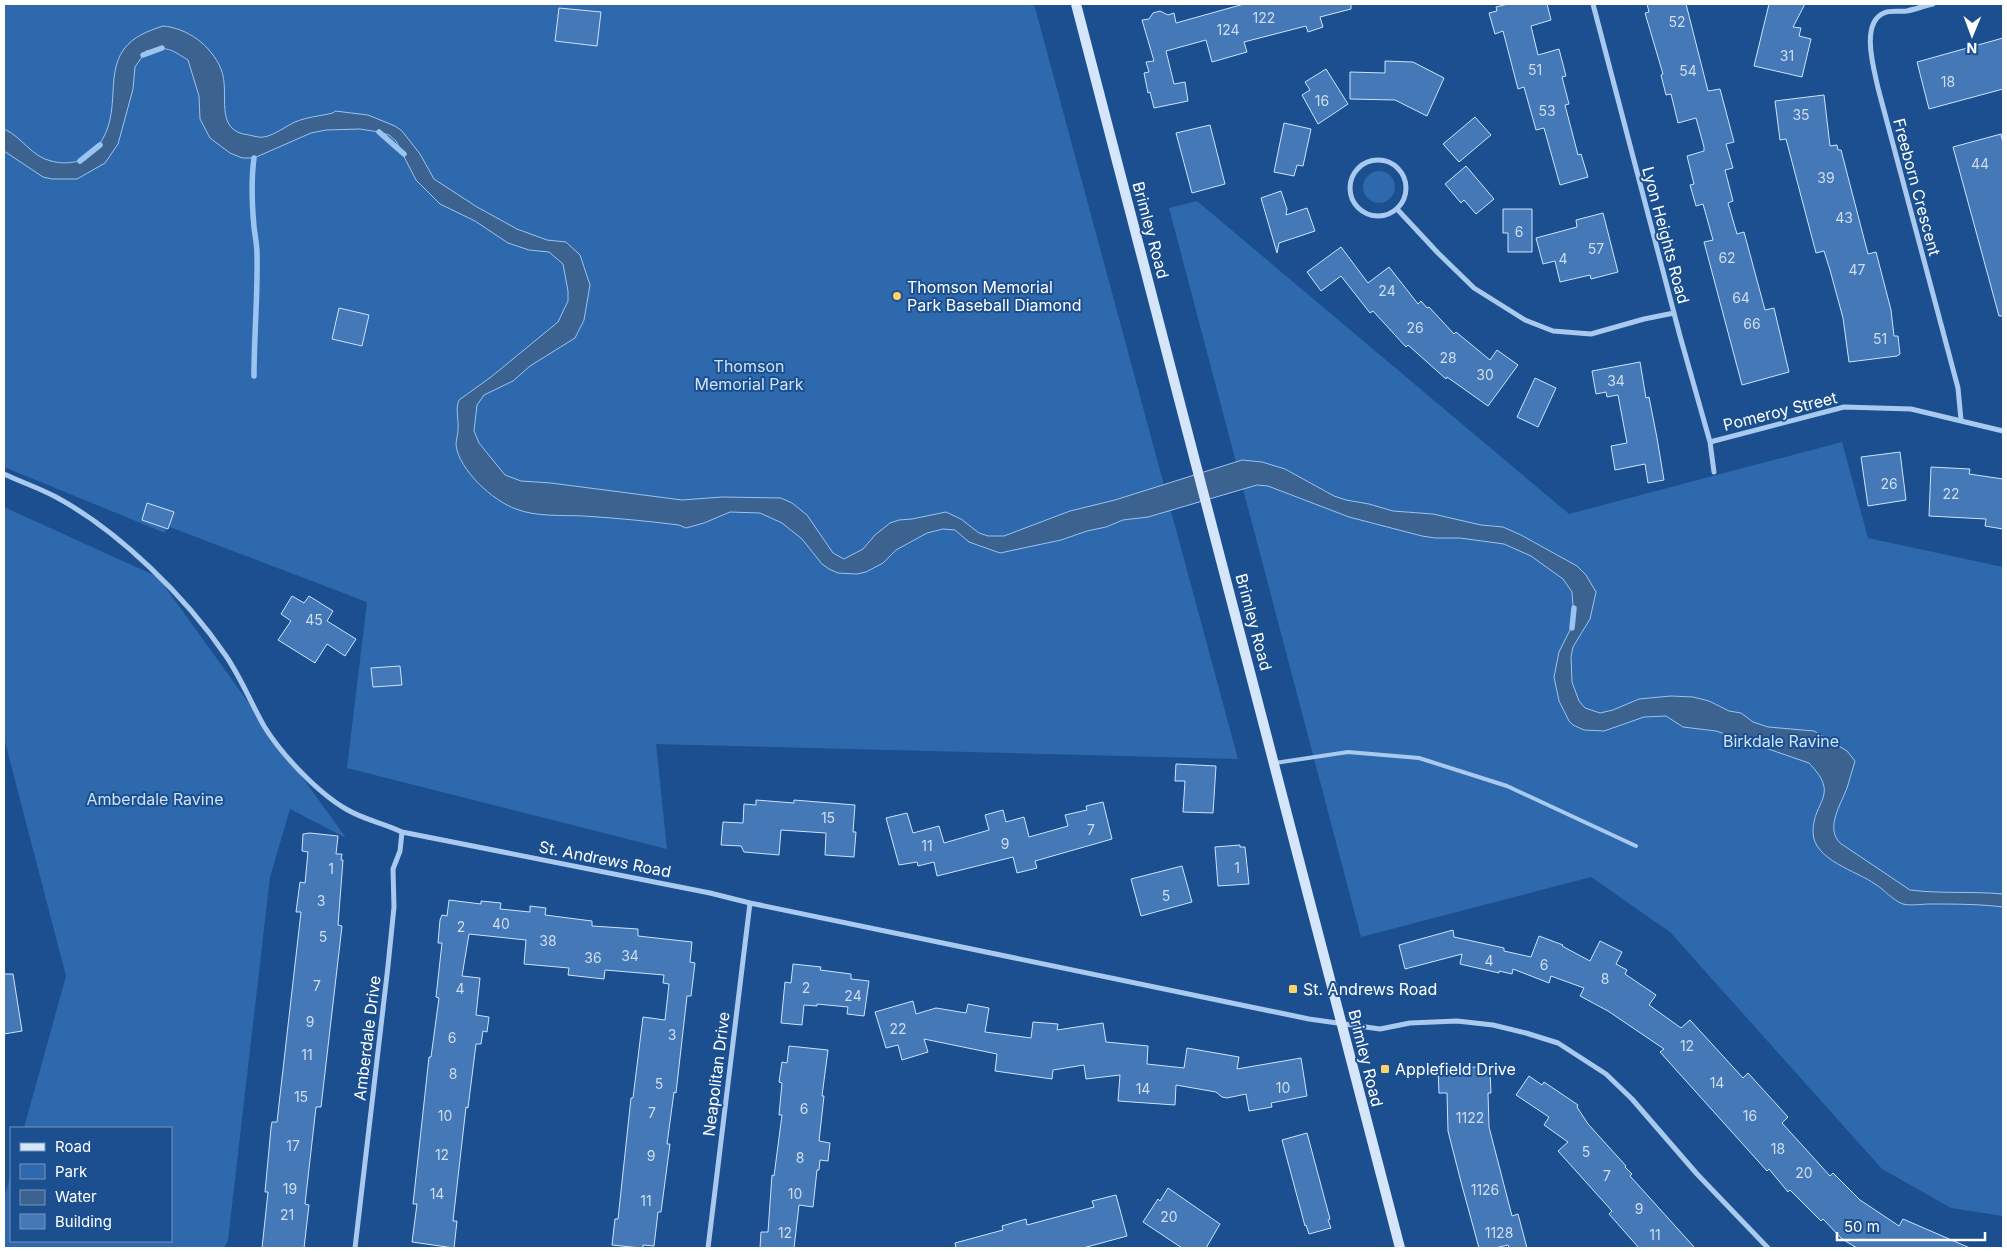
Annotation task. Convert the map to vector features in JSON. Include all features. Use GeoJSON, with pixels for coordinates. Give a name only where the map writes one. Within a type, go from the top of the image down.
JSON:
{"type":"FeatureCollection","features":[{"type":"Feature","properties":{"kind":"main road","name":"Brimley Road"},"geometry":{"type":"LineString","coordinates":[[1076,4],[1225,570],[1400,1248]]}},
{"type":"Feature","properties":{"kind":"street","name":"Lyon Heights Road"},"geometry":{"type":"LineString","coordinates":[[1593,4],[1710,442],[1714,472]]}},
{"type":"Feature","properties":{"kind":"street","name":"Freeborn Crescent"},"geometry":{"type":"LineString","coordinates":[[1933,4],[1906,11],[1884,13],[1873,22],[1870,35],[1878,88],[1958,388],[1961,420]]}},
{"type":"Feature","properties":{"kind":"street"},"geometry":{"type":"LineString","coordinates":[[1378,159],[1388,161],[1403,173],[1406,182],[1406,192],[1404,201],[1397,209],[1390,214],[1372,216],[1356,206],[1352,199],[1350,181],[1360,165],[1378,159]]}},
{"type":"Feature","properties":{"kind":"street"},"geometry":{"type":"LineString","coordinates":[[1397,209],[1474,288],[1525,320],[1552,331],[1591,334],[1644,319],[1674,313]]}},
{"type":"Feature","properties":{"kind":"street","name":"Pomeroy Street"},"geometry":{"type":"LineString","coordinates":[[1710,442],[1844,407],[1911,409],[2003,432]]}},
{"type":"Feature","properties":{"kind":"street","name":"St. Andrews Road"},"geometry":{"type":"LineString","coordinates":[[4,474],[56,497],[108,533],[138,557],[177,595],[226,656],[264,726],[293,763],[326,794],[346,809],[402,832],[710,893],[750,903],[1309,1019],[1341,1023]]}},
{"type":"Feature","properties":{"kind":"street","name":"Amberdale Drive"},"geometry":{"type":"LineString","coordinates":[[356,1248],[394,907],[393,869],[400,850],[402,832]]}},
{"type":"Feature","properties":{"kind":"street","name":"Neapolitan Drive"},"geometry":{"type":"LineString","coordinates":[[708,1248],[750,903]]}},
{"type":"Feature","properties":{"kind":"street"},"geometry":{"type":"LineString","coordinates":[[1341,1023],[1380,1029],[1410,1023],[1456,1021],[1493,1025],[1526,1032],[1558,1043],[1606,1074],[1632,1098],[1697,1174],[1768,1248]]}},
{"type":"Feature","properties":{"kind":"lane"},"geometry":{"type":"LineString","coordinates":[[1275,763],[1348,752],[1419,758],[1507,786],[1636,846]]}},
{"type":"Feature","properties":{"kind":"green space","name":"Thomson Memorial Park"},"geometry":{"type":"Polygon","coordinates":[[[4,4],[1034,4],[1238,759],[656,744],[667,849],[347,768],[367,602],[167,526],[165,533],[4,467],[4,4]]]}},
{"type":"Feature","properties":{"kind":"green space"},"geometry":{"type":"Polygon","coordinates":[[[1379,171],[1390,176],[1395,187],[1390,198],[1379,203],[1368,198],[1363,187],[1368,176],[1379,171]]]}},
{"type":"Feature","properties":{"kind":"green space","name":"Birkdale Ravine"},"geometry":{"type":"Polygon","coordinates":[[[1197,201],[1569,514],[1842,442],[1868,538],[2003,567],[2003,1216],[1951,1208],[1882,1169],[1670,932],[1591,877],[1361,937],[1169,208],[1197,201]]]}},
{"type":"Feature","properties":{"kind":"green space","name":"Amberdale Ravine"},"geometry":{"type":"Polygon","coordinates":[[[4,507],[158,577],[346,838],[290,809],[270,877],[228,1240],[224,1248],[4,1248],[4,1198],[10,1177],[10,1242],[172,1242],[172,1127],[24,1127],[66,976],[4,738],[4,507]]]}},
{"type":"Feature","properties":{"kind":"water"},"geometry":{"type":"Polygon","coordinates":[[[163,26],[181,30],[197,39],[205,45],[217,60],[224,79],[227,119],[230,126],[238,132],[262,137],[300,120],[335,111],[368,115],[395,126],[402,131],[420,154],[434,179],[477,207],[517,229],[547,240],[566,242],[580,255],[590,285],[584,320],[575,338],[530,366],[513,381],[484,395],[477,405],[474,431],[479,443],[505,475],[521,481],[551,483],[682,500],[722,497],[781,498],[792,503],[807,515],[833,553],[844,559],[863,549],[875,535],[890,523],[899,520],[946,512],[961,519],[979,533],[988,536],[1004,536],[1070,511],[1115,500],[1242,460],[1262,462],[1285,469],[1334,496],[1346,500],[1393,511],[1433,514],[1481,525],[1503,527],[1577,566],[1586,575],[1596,592],[1590,619],[1573,647],[1571,657],[1572,682],[1579,701],[1585,708],[1600,713],[1613,710],[1639,699],[1671,696],[1693,697],[1709,701],[1729,711],[1741,713],[1753,722],[1768,727],[1814,731],[1847,751],[1855,761],[1834,823],[1836,837],[1840,843],[1910,890],[2003,894],[2003,907],[1967,904],[1903,904],[1867,879],[1837,864],[1820,850],[1815,842],[1813,832],[1814,821],[1824,791],[1823,783],[1809,763],[1716,731],[1683,727],[1666,716],[1644,717],[1604,731],[1584,730],[1573,725],[1559,701],[1554,677],[1559,652],[1574,622],[1572,592],[1563,579],[1531,556],[1504,544],[1460,538],[1422,536],[1349,517],[1268,486],[1257,485],[1148,517],[1123,520],[1061,540],[1000,553],[969,542],[955,530],[943,529],[927,533],[896,550],[883,563],[866,572],[857,574],[838,573],[829,569],[822,564],[802,539],[782,523],[760,513],[730,512],[686,528],[679,525],[632,520],[524,512],[507,505],[478,483],[458,455],[456,445],[458,403],[459,400],[491,377],[558,322],[568,301],[563,264],[549,252],[529,250],[508,243],[475,221],[440,204],[416,180],[396,141],[389,135],[360,129],[326,130],[311,133],[254,158],[242,158],[230,153],[210,138],[200,119],[199,96],[188,60],[173,51],[159,49],[146,51],[135,67],[133,89],[118,144],[105,163],[77,179],[52,179],[43,177],[4,151],[4,129],[16,136],[44,159],[62,163],[79,161],[89,156],[103,139],[108,126],[115,73],[118,60],[124,49],[137,37],[163,26]]]}},
{"type":"Feature","properties":{"kind":"building"},"geometry":{"type":"Polygon","coordinates":[[[1244,4],[1351,4],[1351,9],[1320,17],[1323,27],[1308,32],[1306,26],[1244,42],[1247,52],[1212,62],[1206,40],[1166,51],[1174,84],[1185,82],[1188,101],[1154,108],[1150,92],[1148,93],[1144,73],[1149,72],[1146,62],[1154,61],[1142,20],[1149,19],[1153,13],[1160,11],[1168,15],[1174,13],[1176,23],[1244,4]]]}},
{"type":"Feature","properties":{"kind":"building"},"geometry":{"type":"Polygon","coordinates":[[[1508,4],[1547,4],[1551,20],[1531,26],[1538,55],[1559,49],[1566,76],[1562,77],[1569,104],[1565,105],[1578,155],[1581,154],[1588,177],[1560,185],[1544,128],[1536,130],[1524,87],[1518,89],[1503,31],[1495,34],[1489,13],[1497,11],[1496,7],[1508,4]]]}},
{"type":"Feature","properties":{"kind":"building"},"geometry":{"type":"Polygon","coordinates":[[[1647,4],[1686,4],[1708,91],[1720,89],[1734,142],[1726,144],[1733,168],[1725,170],[1733,201],[1728,203],[1737,234],[1744,232],[1765,310],[1774,308],[1789,372],[1742,385],[1704,242],[1713,240],[1703,204],[1696,206],[1690,185],[1694,184],[1687,156],[1704,151],[1704,147],[1696,118],[1678,123],[1671,94],[1666,95],[1661,75],[1663,74],[1645,13],[1649,12],[1647,4]]]}},
{"type":"Feature","properties":{"kind":"building"},"geometry":{"type":"Polygon","coordinates":[[[1769,4],[1805,4],[1793,27],[1801,28],[1799,36],[1811,39],[1802,77],[1754,66],[1769,4]]]}},
{"type":"Feature","properties":{"kind":"building"},"geometry":{"type":"Polygon","coordinates":[[[559,8],[601,12],[597,46],[555,41],[559,8]]]}},
{"type":"Feature","properties":{"kind":"building"},"geometry":{"type":"Polygon","coordinates":[[[2003,38],[2003,89],[1929,109],[1917,62],[2003,38]]]}},
{"type":"Feature","properties":{"kind":"building"},"geometry":{"type":"Polygon","coordinates":[[[1385,61],[1413,62],[1444,78],[1427,116],[1395,100],[1350,99],[1350,72],[1385,73],[1385,61]]]}},
{"type":"Feature","properties":{"kind":"building"},"geometry":{"type":"Polygon","coordinates":[[[1326,69],[1348,104],[1318,124],[1302,95],[1310,90],[1305,82],[1326,69]]]}},
{"type":"Feature","properties":{"kind":"building"},"geometry":{"type":"Polygon","coordinates":[[[1824,95],[1830,146],[1837,145],[1838,150],[1841,150],[1868,254],[1876,252],[1891,310],[1894,336],[1898,336],[1900,354],[1897,356],[1849,362],[1843,318],[1830,270],[1824,251],[1816,253],[1786,139],[1780,140],[1775,101],[1824,95]]]}},
{"type":"Feature","properties":{"kind":"building"},"geometry":{"type":"Polygon","coordinates":[[[1475,117],[1491,135],[1459,162],[1443,144],[1475,117]]]}},
{"type":"Feature","properties":{"kind":"building"},"geometry":{"type":"Polygon","coordinates":[[[1284,123],[1311,129],[1303,166],[1297,165],[1294,176],[1274,172],[1284,123]]]}},
{"type":"Feature","properties":{"kind":"building"},"geometry":{"type":"Polygon","coordinates":[[[1210,125],[1225,184],[1192,193],[1176,133],[1210,125]]]}},
{"type":"Feature","properties":{"kind":"building"},"geometry":{"type":"Polygon","coordinates":[[[2001,134],[2003,143],[2003,316],[1999,316],[1953,147],[2001,134]]]}},
{"type":"Feature","properties":{"kind":"building"},"geometry":{"type":"Polygon","coordinates":[[[1466,166],[1494,199],[1476,214],[1464,200],[1461,203],[1445,184],[1466,166]]]}},
{"type":"Feature","properties":{"kind":"building"},"geometry":{"type":"Polygon","coordinates":[[[1281,191],[1287,209],[1286,215],[1307,208],[1315,231],[1279,243],[1277,253],[1261,198],[1281,191]]]}},
{"type":"Feature","properties":{"kind":"building"},"geometry":{"type":"Polygon","coordinates":[[[1503,209],[1532,209],[1532,252],[1508,252],[1508,233],[1503,233],[1503,209]]]}},
{"type":"Feature","properties":{"kind":"building"},"geometry":{"type":"Polygon","coordinates":[[[1603,213],[1618,272],[1591,279],[1590,275],[1560,282],[1555,261],[1543,264],[1536,238],[1577,227],[1576,220],[1603,213]]]}},
{"type":"Feature","properties":{"kind":"building"},"geometry":{"type":"Polygon","coordinates":[[[1341,247],[1368,283],[1389,267],[1418,304],[1421,301],[1427,308],[1429,307],[1454,334],[1456,332],[1490,360],[1497,350],[1518,365],[1488,406],[1447,377],[1446,379],[1408,345],[1406,347],[1373,311],[1370,313],[1341,276],[1321,291],[1307,272],[1341,247]]]}},
{"type":"Feature","properties":{"kind":"building"},"geometry":{"type":"Polygon","coordinates":[[[339,308],[369,315],[362,346],[332,339],[339,308]]]}},
{"type":"Feature","properties":{"kind":"building"},"geometry":{"type":"Polygon","coordinates":[[[1640,362],[1646,398],[1649,397],[1664,480],[1648,483],[1645,464],[1615,470],[1611,446],[1627,443],[1618,395],[1607,397],[1606,392],[1596,394],[1592,371],[1640,362]]]}},
{"type":"Feature","properties":{"kind":"building"},"geometry":{"type":"Polygon","coordinates":[[[1535,378],[1556,388],[1538,427],[1517,417],[1535,378]]]}},
{"type":"Feature","properties":{"kind":"building"},"geometry":{"type":"Polygon","coordinates":[[[1900,452],[1906,500],[1868,506],[1861,457],[1900,452]]]}},
{"type":"Feature","properties":{"kind":"building"},"geometry":{"type":"Polygon","coordinates":[[[1931,467],[1970,469],[1969,474],[2003,479],[2003,529],[1985,526],[1986,519],[1929,516],[1931,467]]]}},
{"type":"Feature","properties":{"kind":"building"},"geometry":{"type":"Polygon","coordinates":[[[147,503],[174,512],[168,529],[142,520],[147,503]]]}},
{"type":"Feature","properties":{"kind":"building"},"geometry":{"type":"Polygon","coordinates":[[[292,596],[304,603],[309,596],[333,611],[327,621],[356,639],[345,656],[327,644],[315,663],[278,640],[291,621],[281,614],[292,596]]]}},
{"type":"Feature","properties":{"kind":"building"},"geometry":{"type":"Polygon","coordinates":[[[400,666],[402,685],[373,687],[371,668],[400,666]]]}},
{"type":"Feature","properties":{"kind":"building"},"geometry":{"type":"Polygon","coordinates":[[[1176,764],[1216,766],[1213,813],[1183,812],[1185,781],[1175,781],[1176,764]]]}},
{"type":"Feature","properties":{"kind":"building"},"geometry":{"type":"Polygon","coordinates":[[[756,800],[794,803],[794,800],[855,805],[853,832],[856,832],[854,857],[825,855],[826,833],[781,830],[779,855],[744,852],[741,846],[721,845],[723,822],[743,823],[744,804],[756,805],[756,800]]]}},
{"type":"Feature","properties":{"kind":"building"},"geometry":{"type":"Polygon","coordinates":[[[1103,802],[1112,839],[1035,861],[1037,868],[1017,873],[1013,857],[937,876],[934,862],[918,866],[917,862],[899,865],[886,818],[907,813],[913,833],[939,826],[944,843],[989,830],[985,815],[1003,810],[1006,822],[1024,817],[1029,837],[1068,826],[1065,815],[1087,810],[1086,806],[1103,802]]]}},
{"type":"Feature","properties":{"kind":"building"},"geometry":{"type":"Polygon","coordinates":[[[303,834],[338,836],[336,854],[342,854],[341,860],[343,860],[338,925],[342,926],[321,1107],[316,1107],[305,1204],[309,1205],[304,1248],[262,1248],[268,1192],[265,1192],[271,1128],[272,1122],[277,1122],[301,912],[296,912],[300,882],[305,883],[308,852],[302,851],[303,834]]]}},
{"type":"Feature","properties":{"kind":"building"},"geometry":{"type":"Polygon","coordinates":[[[1240,845],[1240,847],[1245,847],[1249,884],[1218,886],[1215,847],[1240,845]]]}},
{"type":"Feature","properties":{"kind":"building"},"geometry":{"type":"Polygon","coordinates":[[[1182,866],[1192,902],[1141,916],[1131,879],[1182,866]]]}},
{"type":"Feature","properties":{"kind":"building"},"geometry":{"type":"Polygon","coordinates":[[[449,900],[481,904],[481,901],[501,903],[500,909],[530,912],[530,906],[546,908],[545,915],[592,921],[592,926],[638,929],[638,936],[692,942],[690,962],[695,963],[691,996],[687,996],[676,1093],[674,1092],[667,1144],[670,1144],[661,1212],[658,1212],[654,1246],[643,1245],[643,1248],[641,1248],[612,1245],[615,1219],[618,1219],[631,1098],[633,1098],[643,1017],[665,1020],[669,984],[663,983],[664,975],[605,970],[604,979],[568,975],[569,968],[524,964],[526,940],[469,934],[462,976],[480,978],[476,1015],[489,1017],[487,1032],[483,1031],[481,1044],[476,1044],[468,1108],[466,1107],[453,1221],[457,1221],[454,1248],[412,1242],[417,1204],[413,1204],[429,1057],[431,1057],[439,998],[436,997],[442,943],[438,943],[440,920],[442,915],[447,916],[449,900]]]}},
{"type":"Feature","properties":{"kind":"building"},"geometry":{"type":"Polygon","coordinates":[[[1453,930],[1454,937],[1504,948],[1504,951],[1531,957],[1539,936],[1563,945],[1590,961],[1600,941],[1622,952],[1616,964],[1627,970],[1625,974],[1656,995],[1649,1005],[1681,1028],[1690,1020],[1743,1078],[1748,1073],[1788,1117],[1782,1123],[1830,1176],[1833,1173],[1860,1200],[1899,1226],[1903,1219],[1970,1248],[1857,1248],[1842,1239],[1823,1219],[1821,1221],[1790,1190],[1788,1192],[1769,1169],[1767,1171],[1660,1052],[1664,1049],[1608,1011],[1580,996],[1584,988],[1551,976],[1549,983],[1513,969],[1512,974],[1499,971],[1499,973],[1460,964],[1462,954],[1405,969],[1399,945],[1453,930]]]}},
{"type":"Feature","properties":{"kind":"building"},"geometry":{"type":"Polygon","coordinates":[[[793,964],[821,967],[820,970],[851,974],[851,979],[869,981],[864,1016],[847,1014],[848,1007],[817,1004],[817,1006],[804,1005],[802,1025],[781,1023],[785,982],[791,983],[793,964]]]}},
{"type":"Feature","properties":{"kind":"building"},"geometry":{"type":"Polygon","coordinates":[[[4,974],[13,974],[22,1031],[4,1034],[4,974]]]}},
{"type":"Feature","properties":{"kind":"building"},"geometry":{"type":"Polygon","coordinates":[[[913,1001],[916,1014],[936,1008],[966,1013],[968,1004],[989,1008],[985,1032],[1031,1038],[1033,1022],[1058,1024],[1057,1030],[1103,1023],[1106,1042],[1148,1046],[1147,1064],[1184,1068],[1187,1048],[1239,1057],[1237,1069],[1301,1058],[1307,1096],[1271,1103],[1272,1107],[1249,1111],[1246,1094],[1227,1098],[1222,1097],[1216,1092],[1176,1085],[1175,1105],[1118,1101],[1120,1075],[1086,1079],[1084,1065],[1053,1070],[1052,1079],[995,1071],[997,1054],[924,1039],[928,1052],[902,1060],[898,1045],[886,1048],[875,1012],[913,1001]]]}},
{"type":"Feature","properties":{"kind":"building"},"geometry":{"type":"Polygon","coordinates":[[[789,1046],[828,1050],[819,1141],[830,1143],[828,1161],[820,1160],[813,1207],[799,1205],[794,1248],[760,1248],[761,1232],[768,1232],[772,1175],[774,1176],[782,1115],[779,1115],[782,1083],[779,1082],[782,1062],[787,1063],[789,1046]]]}},
{"type":"Feature","properties":{"kind":"building"},"geometry":{"type":"Polygon","coordinates":[[[1479,1067],[1479,1072],[1490,1072],[1491,1093],[1488,1093],[1489,1127],[1512,1216],[1518,1214],[1527,1248],[1509,1248],[1508,1245],[1495,1248],[1479,1248],[1461,1182],[1448,1131],[1447,1093],[1439,1093],[1438,1068],[1479,1067]]]}},
{"type":"Feature","properties":{"kind":"building"},"geometry":{"type":"Polygon","coordinates":[[[1529,1076],[1542,1085],[1544,1082],[1578,1105],[1577,1107],[1588,1124],[1626,1166],[1632,1174],[1630,1176],[1695,1248],[1639,1248],[1609,1214],[1612,1211],[1558,1151],[1568,1142],[1544,1125],[1549,1117],[1516,1095],[1529,1076]]]}},
{"type":"Feature","properties":{"kind":"building"},"geometry":{"type":"Polygon","coordinates":[[[1307,1133],[1331,1228],[1309,1234],[1305,1226],[1282,1140],[1307,1133]]]}},
{"type":"Feature","properties":{"kind":"building"},"geometry":{"type":"Polygon","coordinates":[[[1168,1188],[1220,1224],[1206,1248],[1182,1248],[1143,1222],[1158,1199],[1160,1201],[1168,1188]]]}},
{"type":"Feature","properties":{"kind":"building"},"geometry":{"type":"Polygon","coordinates":[[[1116,1195],[1127,1236],[1083,1248],[956,1248],[955,1243],[1003,1230],[1002,1226],[1026,1219],[1027,1225],[1094,1207],[1092,1201],[1116,1195]]]}},
{"type":"Feature","properties":{"kind":"waterway"},"geometry":{"type":"LineString","coordinates":[[143,55],[162,48]]}},
{"type":"Feature","properties":{"kind":"waterway"},"geometry":{"type":"LineString","coordinates":[[379,132],[404,154]]}},
{"type":"Feature","properties":{"kind":"waterway"},"geometry":{"type":"LineString","coordinates":[[80,161],[100,145]]}},
{"type":"Feature","properties":{"kind":"waterway"},"geometry":{"type":"LineString","coordinates":[[254,158],[252,201],[257,247],[254,376]]}},
{"type":"Feature","properties":{"kind":"waterway"},"geometry":{"type":"LineString","coordinates":[[1572,628],[1574,608]]}},
{"type":"Feature","properties":{"kind":"place","name":"Thomson Memorial Park Baseball Diamond"},"geometry":{"type":"Point","coordinates":[897,296]}},
{"type":"Feature","properties":{"kind":"place","name":"St. Andrews Road"},"geometry":{"type":"Point","coordinates":[1293,989]}},
{"type":"Feature","properties":{"kind":"place","name":"Applefield Drive"},"geometry":{"type":"Point","coordinates":[1385,1069]}}]}
